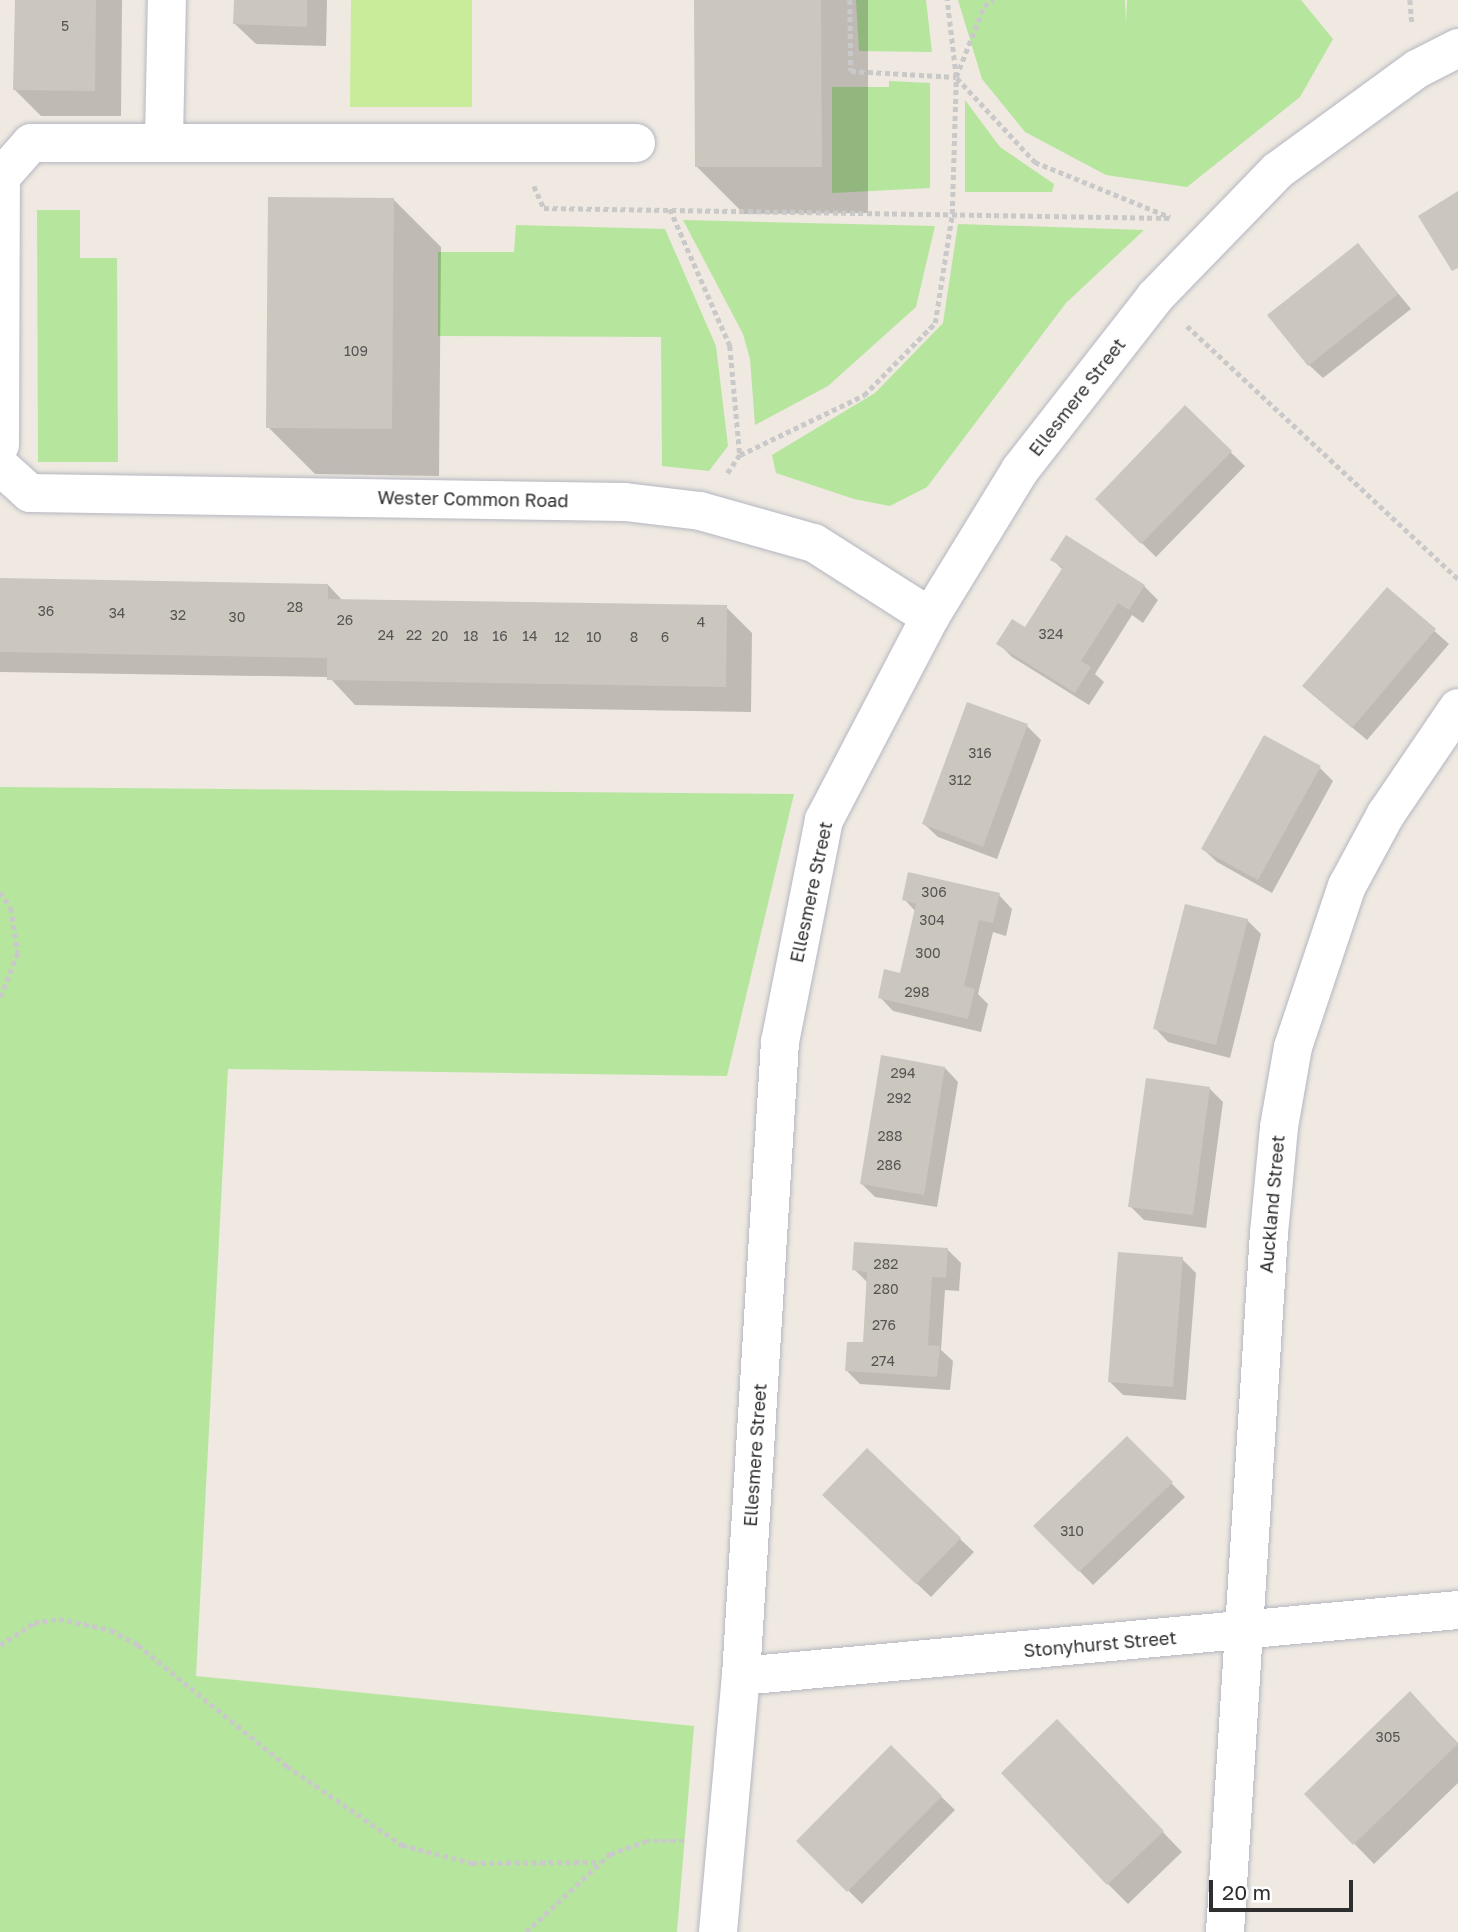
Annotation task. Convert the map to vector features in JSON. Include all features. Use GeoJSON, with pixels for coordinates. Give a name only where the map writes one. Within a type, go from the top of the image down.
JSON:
{"type":"FeatureCollection","features":[{"type":"Feature","properties":{"kind":"street"},"geometry":{"type":"LineString","coordinates":[[164,139],[167,0]]}},
{"type":"Feature","properties":{"kind":"street","name":"Ellesmere Street"},"geometry":{"type":"LineString","coordinates":[[718,1932],[741,1676],[780,1042],[824,820],[930,617],[1020,470],[1156,297],[1276,171],[1417,69],[1458,48]]}},
{"type":"Feature","properties":{"kind":"street"},"geometry":{"type":"LineString","coordinates":[[0,445],[1,177],[31,143],[164,139],[636,143]]}},
{"type":"Feature","properties":{"kind":"street","name":"Wester Common Road"},"geometry":{"type":"LineString","coordinates":[[0,466],[30,493],[625,502],[700,511],[814,543],[930,617]]}},
{"type":"Feature","properties":{"kind":"street","name":"Auckland Street"},"geometry":{"type":"LineString","coordinates":[[1225,1932],[1269,1233],[1279,1127],[1293,1047],[1346,886],[1386,814],[1458,708]]}},
{"type":"Feature","properties":{"kind":"street","name":"Stonyhurst Street"},"geometry":{"type":"LineString","coordinates":[[741,1676],[1458,1609]]}},
{"type":"Feature","properties":{"kind":"path"},"geometry":{"type":"LineString","coordinates":[[850,0],[851,71],[956,78],[1035,162],[1173,218]]}},
{"type":"Feature","properties":{"kind":"path"},"geometry":{"type":"LineString","coordinates":[[700,511],[740,455],[864,395],[934,323],[952,214],[956,78],[947,0]]}},
{"type":"Feature","properties":{"kind":"path"},"geometry":{"type":"LineString","coordinates":[[956,78],[984,6],[993,0]]}},
{"type":"Feature","properties":{"kind":"path"},"geometry":{"type":"LineString","coordinates":[[514,142],[544,208],[1230,219]]}},
{"type":"Feature","properties":{"kind":"path"},"geometry":{"type":"LineString","coordinates":[[670,209],[730,346],[740,455]]}},
{"type":"Feature","properties":{"kind":"path"},"geometry":{"type":"LineString","coordinates":[[1156,297],[1458,579]]}},
{"type":"Feature","properties":{"kind":"path"},"geometry":{"type":"LineString","coordinates":[[0,892],[11,908],[18,953],[0,999]]}},
{"type":"Feature","properties":{"kind":"path"},"geometry":{"type":"LineString","coordinates":[[0,1645],[34,1623],[59,1619],[111,1630],[138,1645],[287,1766],[402,1846],[472,1863],[600,1862]]}},
{"type":"Feature","properties":{"kind":"path"},"geometry":{"type":"LineString","coordinates":[[526,1932],[600,1862],[627,1846],[645,1842],[726,1845]]}},
{"type":"Feature","properties":{"kind":"green space"},"geometry":{"type":"Polygon","coordinates":[[[351,0],[472,0],[472,107],[350,107],[351,0]]]}},
{"type":"Feature","properties":{"kind":"green space"},"geometry":{"type":"Polygon","coordinates":[[[856,0],[926,0],[932,52],[859,51],[856,0]]]}},
{"type":"Feature","properties":{"kind":"green space"},"geometry":{"type":"Polygon","coordinates":[[[958,0],[1125,0],[1126,24],[1127,0],[1301,0],[1333,39],[1300,97],[1187,187],[1106,175],[1025,132],[982,79],[958,0]]]}},
{"type":"Feature","properties":{"kind":"green space"},"geometry":{"type":"Polygon","coordinates":[[[889,81],[930,83],[930,188],[832,193],[832,87],[889,87],[889,81]]]}},
{"type":"Feature","properties":{"kind":"green space"},"geometry":{"type":"Polygon","coordinates":[[[965,100],[1000,147],[1054,184],[1052,192],[965,192],[965,100]]]}},
{"type":"Feature","properties":{"kind":"green space"},"geometry":{"type":"Polygon","coordinates":[[[37,210],[80,210],[80,258],[117,258],[118,462],[38,462],[37,210]]]}},
{"type":"Feature","properties":{"kind":"green space"},"geometry":{"type":"Polygon","coordinates":[[[683,220],[935,226],[916,307],[828,386],[755,425],[750,359],[743,334],[683,220]]]}},
{"type":"Feature","properties":{"kind":"green space"},"geometry":{"type":"Polygon","coordinates":[[[958,224],[1144,230],[1066,303],[927,487],[890,506],[854,499],[776,473],[772,455],[875,393],[943,323],[958,224]]]}},
{"type":"Feature","properties":{"kind":"green space"},"geometry":{"type":"Polygon","coordinates":[[[516,225],[665,229],[716,346],[728,446],[709,471],[662,466],[661,337],[438,336],[438,252],[514,252],[516,225]]]}},
{"type":"Feature","properties":{"kind":"green space"},"geometry":{"type":"Polygon","coordinates":[[[0,787],[794,794],[727,1076],[228,1069],[196,1676],[694,1726],[677,1932],[0,1932],[0,787]]]}},
{"type":"Feature","properties":{"kind":"building"},"geometry":{"type":"Polygon","coordinates":[[[15,0],[96,0],[95,91],[13,90],[15,0]]]}},
{"type":"Feature","properties":{"kind":"building"},"geometry":{"type":"Polygon","coordinates":[[[234,0],[307,0],[307,27],[233,24],[234,0]]]}},
{"type":"Feature","properties":{"kind":"building"},"geometry":{"type":"Polygon","coordinates":[[[694,0],[821,0],[822,167],[695,167],[694,0]]]}},
{"type":"Feature","properties":{"kind":"building"},"geometry":{"type":"Polygon","coordinates":[[[1458,191],[1458,268],[1452,271],[1418,216],[1458,191]]]}},
{"type":"Feature","properties":{"kind":"building"},"geometry":{"type":"Polygon","coordinates":[[[268,197],[394,198],[392,429],[266,428],[268,197]]]}},
{"type":"Feature","properties":{"kind":"building"},"geometry":{"type":"Polygon","coordinates":[[[1358,243],[1398,294],[1308,366],[1267,315],[1358,243]]]}},
{"type":"Feature","properties":{"kind":"building"},"geometry":{"type":"Polygon","coordinates":[[[1185,405],[1232,451],[1141,544],[1095,499],[1185,405]]]}},
{"type":"Feature","properties":{"kind":"building"},"geometry":{"type":"Polygon","coordinates":[[[1066,535],[1145,585],[1129,610],[1118,603],[1081,661],[1091,667],[1075,693],[996,644],[1012,619],[1025,627],[1063,567],[1050,560],[1066,535]]]}},
{"type":"Feature","properties":{"kind":"building"},"geometry":{"type":"Polygon","coordinates":[[[0,578],[328,584],[328,599],[727,605],[726,687],[327,680],[327,658],[0,652],[0,578]]]}},
{"type":"Feature","properties":{"kind":"building"},"geometry":{"type":"Polygon","coordinates":[[[1387,587],[1436,629],[1352,728],[1302,686],[1387,587]]]}},
{"type":"Feature","properties":{"kind":"building"},"geometry":{"type":"Polygon","coordinates":[[[967,702],[1028,724],[983,847],[922,824],[967,702]]]}},
{"type":"Feature","properties":{"kind":"building"},"geometry":{"type":"Polygon","coordinates":[[[1264,735],[1321,766],[1258,880],[1201,849],[1264,735]]]}},
{"type":"Feature","properties":{"kind":"building"},"geometry":{"type":"Polygon","coordinates":[[[908,872],[1000,893],[993,923],[979,920],[964,986],[975,989],[968,1019],[878,998],[884,969],[900,973],[916,904],[902,900],[908,872]]]}},
{"type":"Feature","properties":{"kind":"building"},"geometry":{"type":"Polygon","coordinates":[[[1185,904],[1248,919],[1216,1045],[1153,1029],[1185,904]]]}},
{"type":"Feature","properties":{"kind":"building"},"geometry":{"type":"Polygon","coordinates":[[[881,1055],[945,1067],[924,1195],[860,1184],[881,1055]]]}},
{"type":"Feature","properties":{"kind":"building"},"geometry":{"type":"Polygon","coordinates":[[[1146,1078],[1210,1087],[1193,1215],[1128,1207],[1146,1078]]]}},
{"type":"Feature","properties":{"kind":"building"},"geometry":{"type":"Polygon","coordinates":[[[854,1242],[948,1248],[946,1278],[932,1277],[928,1345],[940,1346],[937,1377],[845,1371],[847,1342],[863,1342],[867,1272],[852,1270],[854,1242]]]}},
{"type":"Feature","properties":{"kind":"building"},"geometry":{"type":"Polygon","coordinates":[[[1118,1252],[1183,1257],[1173,1387],[1108,1382],[1118,1252]]]}},
{"type":"Feature","properties":{"kind":"building"},"geometry":{"type":"Polygon","coordinates":[[[1127,1436],[1173,1482],[1079,1572],[1033,1526],[1127,1436]]]}},
{"type":"Feature","properties":{"kind":"building"},"geometry":{"type":"Polygon","coordinates":[[[867,1448],[961,1538],[916,1584],[822,1495],[867,1448]]]}},
{"type":"Feature","properties":{"kind":"building"},"geometry":{"type":"Polygon","coordinates":[[[1410,1691],[1458,1744],[1353,1845],[1304,1794],[1410,1691]]]}},
{"type":"Feature","properties":{"kind":"building"},"geometry":{"type":"Polygon","coordinates":[[[1057,1719],[1164,1831],[1107,1885],[1001,1773],[1057,1719]]]}},
{"type":"Feature","properties":{"kind":"building"},"geometry":{"type":"Polygon","coordinates":[[[891,1745],[942,1796],[847,1892],[796,1841],[891,1745]]]}}]}
